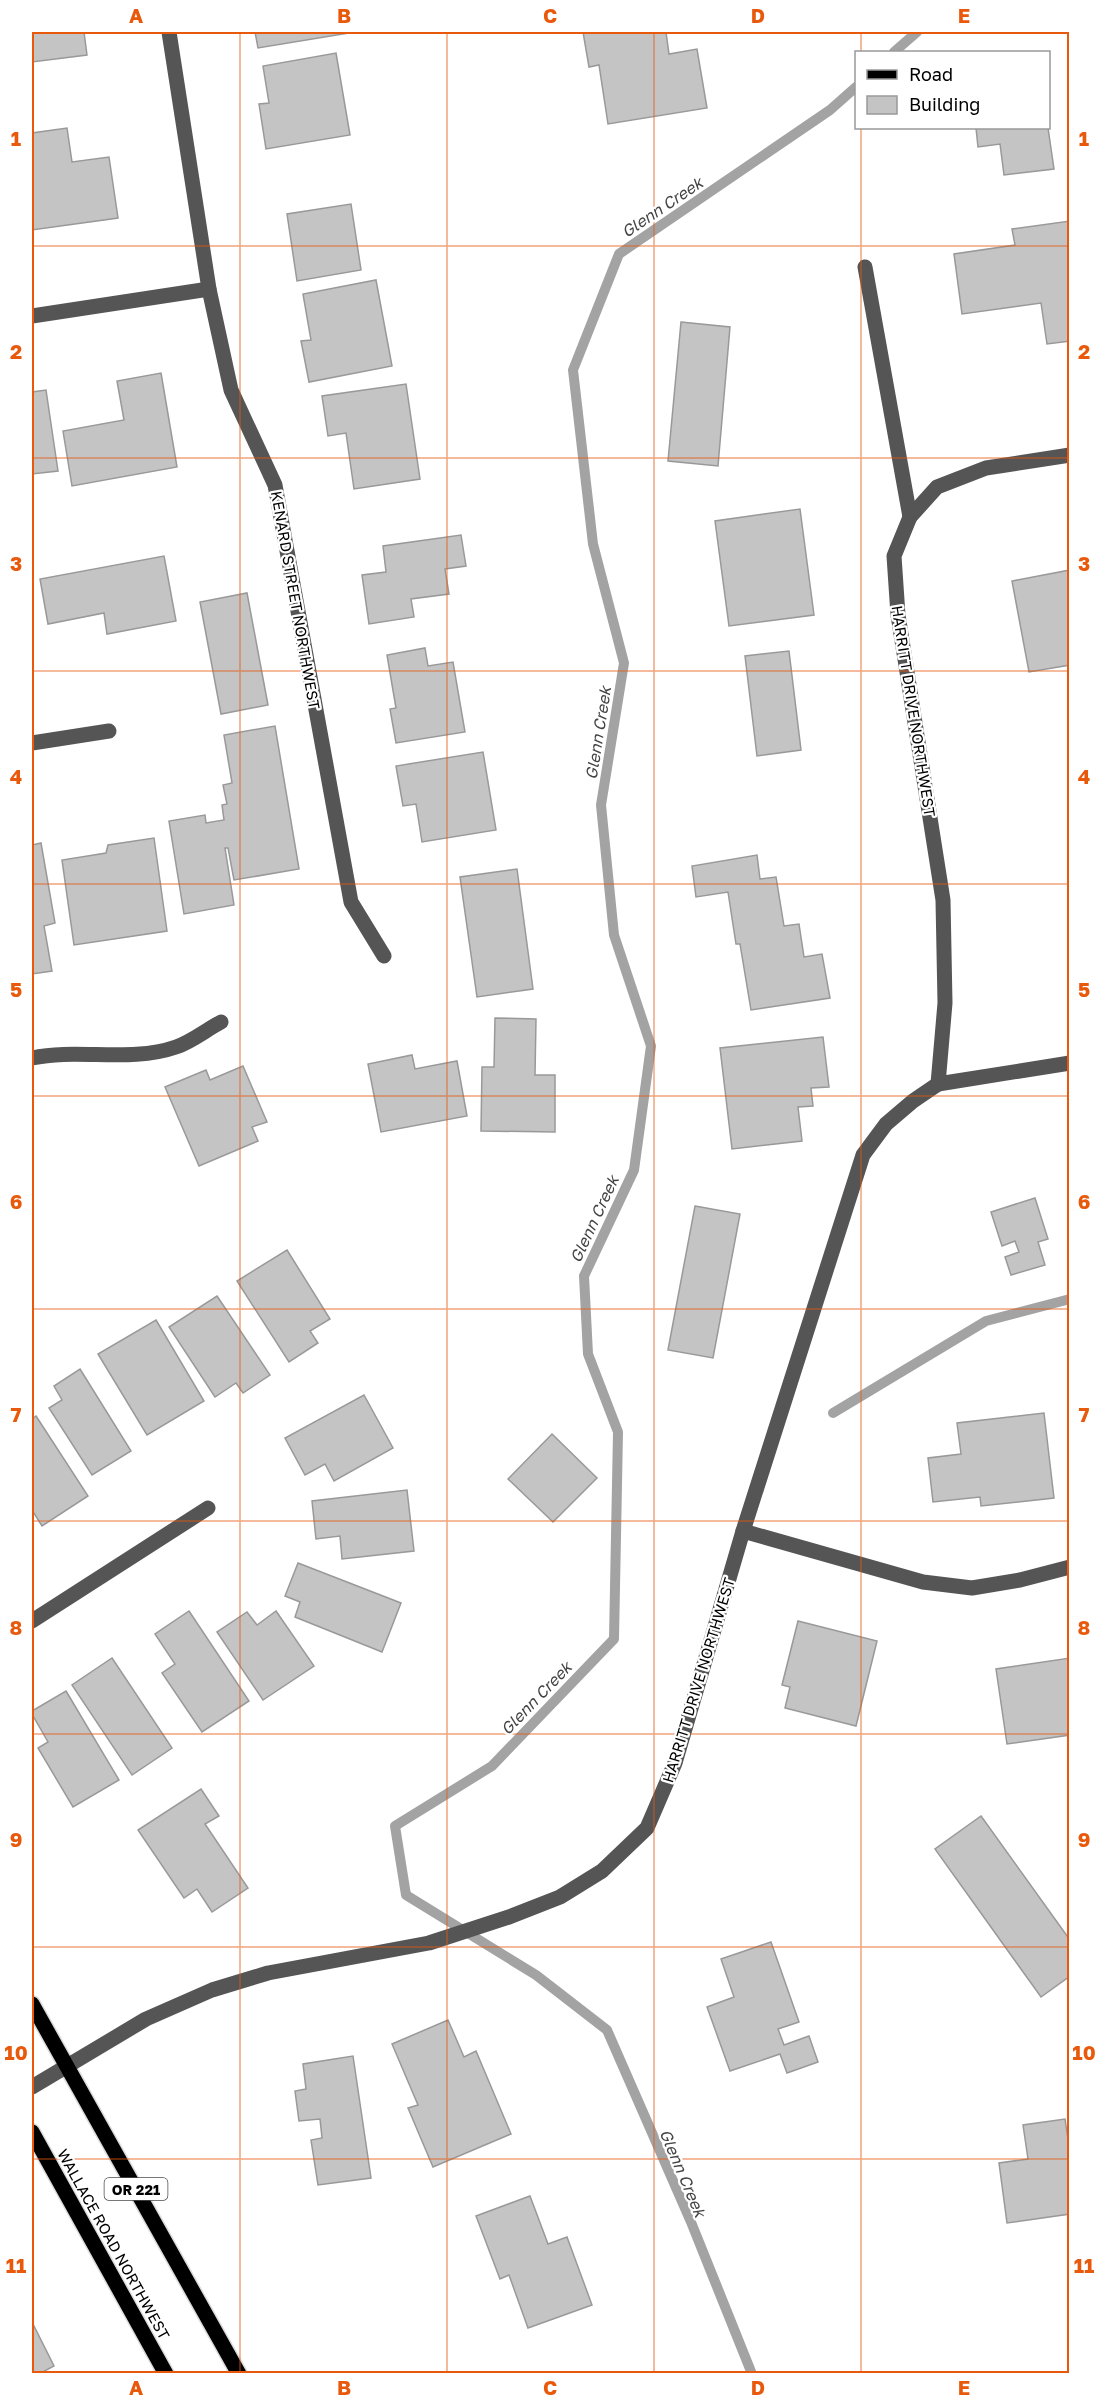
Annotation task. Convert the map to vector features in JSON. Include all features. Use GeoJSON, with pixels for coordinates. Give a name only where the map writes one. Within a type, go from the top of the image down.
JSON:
{"type":"FeatureCollection","features":[{"type":"Feature","properties":{"kind":"main road","name":"OR 221"},"geometry":{"type":"LineString","coordinates":[[32,2004],[239,2373]]}},
{"type":"Feature","properties":{"kind":"main road","name":"WALLACE ROAD NORTHWEST"},"geometry":{"type":"LineString","coordinates":[[32,2132],[166,2373]]}},
{"type":"Feature","properties":{"kind":"street","name":"KENARD STREET NORTHWEST"},"geometry":{"type":"LineString","coordinates":[[169,32],[209,289],[231,390],[276,485],[351,902],[384,956]]}},
{"type":"Feature","properties":{"kind":"street"},"geometry":{"type":"LineString","coordinates":[[866,267],[910,517]]}},
{"type":"Feature","properties":{"kind":"street"},"geometry":{"type":"LineString","coordinates":[[32,316],[209,289]]}},
{"type":"Feature","properties":{"kind":"street","name":"HARRITT DRIVE NORTHWEST"},"geometry":{"type":"LineString","coordinates":[[938,1084],[945,1003],[943,900],[898,615],[894,556],[910,517],[937,487],[986,468],[1070,455]]}},
{"type":"Feature","properties":{"kind":"street"},"geometry":{"type":"LineString","coordinates":[[32,743],[109,731]]}},
{"type":"Feature","properties":{"kind":"street"},"geometry":{"type":"LineString","coordinates":[[32,1058],[143,1054],[162,1051],[177,1047],[221,1022]]}},
{"type":"Feature","properties":{"kind":"street","name":"HARRITT DRIVE NORTHWEST"},"geometry":{"type":"LineString","coordinates":[[32,2086],[146,2019],[212,1990],[268,1973],[429,1943],[509,1917],[560,1897],[602,1871],[647,1828],[675,1763],[743,1531],[863,1155],[886,1124],[938,1084],[1070,1064]]}},
{"type":"Feature","properties":{"kind":"street"},"geometry":{"type":"LineString","coordinates":[[32,1621],[208,1508]]}},
{"type":"Feature","properties":{"kind":"street"},"geometry":{"type":"LineString","coordinates":[[743,1531],[923,1582],[972,1588],[1020,1580],[1070,1567]]}},
{"type":"Feature","properties":{"kind":"building"},"geometry":{"type":"Polygon","coordinates":[[[32,32],[84,32],[87,55],[32,62],[32,32]]]}},
{"type":"Feature","properties":{"kind":"building"},"geometry":{"type":"Polygon","coordinates":[[[255,32],[355,32],[258,48],[255,32]]]}},
{"type":"Feature","properties":{"kind":"building"},"geometry":{"type":"Polygon","coordinates":[[[583,32],[666,32],[669,54],[697,49],[707,108],[608,124],[599,65],[589,67],[583,32]]]}},
{"type":"Feature","properties":{"kind":"building"},"geometry":{"type":"Polygon","coordinates":[[[336,53],[350,135],[266,149],[259,104],[269,103],[263,66],[336,53]]]}},
{"type":"Feature","properties":{"kind":"building"},"geometry":{"type":"Polygon","coordinates":[[[67,128],[72,162],[109,157],[118,218],[32,230],[32,133],[67,128]]]}},
{"type":"Feature","properties":{"kind":"building"},"geometry":{"type":"Polygon","coordinates":[[[976,129],[1048,129],[1054,169],[1004,175],[1000,144],[978,147],[976,129]]]}},
{"type":"Feature","properties":{"kind":"building"},"geometry":{"type":"Polygon","coordinates":[[[351,204],[361,270],[297,281],[287,214],[351,204]]]}},
{"type":"Feature","properties":{"kind":"building"},"geometry":{"type":"Polygon","coordinates":[[[1070,221],[1070,341],[1047,344],[1041,303],[962,314],[954,254],[1015,245],[1012,229],[1070,221]]]}},
{"type":"Feature","properties":{"kind":"building"},"geometry":{"type":"Polygon","coordinates":[[[376,280],[392,366],[309,382],[301,341],[311,340],[303,294],[376,280]]]}},
{"type":"Feature","properties":{"kind":"building"},"geometry":{"type":"Polygon","coordinates":[[[681,322],[730,327],[718,466],[668,461],[681,322]]]}},
{"type":"Feature","properties":{"kind":"building"},"geometry":{"type":"Polygon","coordinates":[[[161,373],[177,467],[72,486],[63,431],[124,420],[117,381],[161,373]]]}},
{"type":"Feature","properties":{"kind":"building"},"geometry":{"type":"Polygon","coordinates":[[[406,384],[420,479],[354,489],[346,433],[328,436],[322,396],[406,384]]]}},
{"type":"Feature","properties":{"kind":"building"},"geometry":{"type":"Polygon","coordinates":[[[46,390],[58,471],[32,474],[32,392],[46,390]]]}},
{"type":"Feature","properties":{"kind":"building"},"geometry":{"type":"Polygon","coordinates":[[[800,509],[814,615],[729,626],[715,521],[800,509]]]}},
{"type":"Feature","properties":{"kind":"building"},"geometry":{"type":"Polygon","coordinates":[[[461,535],[466,566],[445,569],[449,594],[411,599],[414,617],[369,624],[362,575],[386,572],[383,546],[461,535]]]}},
{"type":"Feature","properties":{"kind":"building"},"geometry":{"type":"Polygon","coordinates":[[[164,556],[176,621],[107,634],[104,613],[48,624],[40,579],[164,556]]]}},
{"type":"Feature","properties":{"kind":"building"},"geometry":{"type":"Polygon","coordinates":[[[1070,570],[1070,665],[1029,672],[1012,581],[1070,570]]]}},
{"type":"Feature","properties":{"kind":"building"},"geometry":{"type":"Polygon","coordinates":[[[247,593],[268,705],[221,714],[200,602],[247,593]]]}},
{"type":"Feature","properties":{"kind":"building"},"geometry":{"type":"Polygon","coordinates":[[[425,648],[428,666],[453,662],[465,732],[396,743],[390,709],[396,708],[387,655],[425,648]]]}},
{"type":"Feature","properties":{"kind":"building"},"geometry":{"type":"Polygon","coordinates":[[[789,651],[801,750],[757,756],[745,656],[789,651]]]}},
{"type":"Feature","properties":{"kind":"building"},"geometry":{"type":"Polygon","coordinates":[[[275,726],[299,869],[234,880],[228,848],[225,848],[234,905],[184,914],[169,821],[205,815],[206,823],[224,820],[222,805],[227,804],[223,785],[232,783],[224,735],[275,726]]]}},
{"type":"Feature","properties":{"kind":"building"},"geometry":{"type":"Polygon","coordinates":[[[483,752],[496,830],[422,842],[416,804],[403,806],[396,766],[483,752]]]}},
{"type":"Feature","properties":{"kind":"building"},"geometry":{"type":"Polygon","coordinates":[[[154,838],[167,931],[74,945],[62,860],[106,853],[108,845],[154,838]]]}},
{"type":"Feature","properties":{"kind":"building"},"geometry":{"type":"Polygon","coordinates":[[[41,843],[55,923],[44,926],[52,971],[32,974],[32,845],[41,843]]]}},
{"type":"Feature","properties":{"kind":"building"},"geometry":{"type":"Polygon","coordinates":[[[757,855],[760,879],[776,877],[784,926],[799,924],[804,957],[822,954],[830,998],[751,1010],[740,944],[736,944],[728,892],[696,897],[692,866],[757,855]]]}},
{"type":"Feature","properties":{"kind":"building"},"geometry":{"type":"Polygon","coordinates":[[[517,869],[533,989],[477,997],[460,877],[517,869]]]}},
{"type":"Feature","properties":{"kind":"building"},"geometry":{"type":"Polygon","coordinates":[[[495,1018],[536,1019],[535,1075],[555,1075],[555,1132],[481,1131],[482,1067],[494,1067],[495,1018]]]}},
{"type":"Feature","properties":{"kind":"building"},"geometry":{"type":"Polygon","coordinates":[[[823,1037],[829,1087],[811,1088],[813,1106],[798,1107],[802,1141],[732,1149],[720,1048],[823,1037]]]}},
{"type":"Feature","properties":{"kind":"building"},"geometry":{"type":"Polygon","coordinates":[[[412,1055],[415,1069],[457,1061],[467,1116],[381,1132],[368,1064],[412,1055]]]}},
{"type":"Feature","properties":{"kind":"building"},"geometry":{"type":"Polygon","coordinates":[[[243,1066],[267,1122],[252,1127],[258,1141],[199,1166],[165,1087],[206,1070],[210,1080],[243,1066]]]}},
{"type":"Feature","properties":{"kind":"building"},"geometry":{"type":"Polygon","coordinates":[[[1035,1198],[1048,1239],[1038,1242],[1045,1265],[1011,1275],[1005,1257],[1019,1252],[1015,1241],[1002,1246],[991,1212],[1035,1198]]]}},
{"type":"Feature","properties":{"kind":"building"},"geometry":{"type":"Polygon","coordinates":[[[695,1206],[740,1214],[713,1358],[668,1350],[695,1206]]]}},
{"type":"Feature","properties":{"kind":"building"},"geometry":{"type":"Polygon","coordinates":[[[287,1250],[330,1319],[310,1331],[318,1343],[289,1362],[237,1281],[287,1250]]]}},
{"type":"Feature","properties":{"kind":"building"},"geometry":{"type":"Polygon","coordinates":[[[217,1296],[270,1375],[243,1393],[236,1383],[215,1397],[169,1327],[217,1296]]]}},
{"type":"Feature","properties":{"kind":"building"},"geometry":{"type":"Polygon","coordinates":[[[156,1320],[204,1401],[147,1435],[98,1354],[156,1320]]]}},
{"type":"Feature","properties":{"kind":"building"},"geometry":{"type":"Polygon","coordinates":[[[80,1369],[131,1451],[92,1475],[49,1408],[62,1400],[54,1386],[80,1369]]]}},
{"type":"Feature","properties":{"kind":"building"},"geometry":{"type":"Polygon","coordinates":[[[364,1395],[393,1448],[334,1481],[325,1464],[305,1475],[285,1438],[364,1395]]]}},
{"type":"Feature","properties":{"kind":"building"},"geometry":{"type":"Polygon","coordinates":[[[1044,1413],[1054,1498],[981,1506],[980,1497],[933,1502],[928,1458],[961,1454],[957,1423],[1044,1413]]]}},
{"type":"Feature","properties":{"kind":"building"},"geometry":{"type":"Polygon","coordinates":[[[36,1416],[88,1496],[42,1526],[32,1510],[32,1419],[36,1416]]]}},
{"type":"Feature","properties":{"kind":"building"},"geometry":{"type":"Polygon","coordinates":[[[552,1434],[597,1478],[553,1522],[508,1479],[552,1434]]]}},
{"type":"Feature","properties":{"kind":"building"},"geometry":{"type":"Polygon","coordinates":[[[407,1490],[414,1551],[342,1559],[340,1536],[316,1539],[312,1501],[407,1490]]]}},
{"type":"Feature","properties":{"kind":"building"},"geometry":{"type":"Polygon","coordinates":[[[298,1563],[401,1603],[382,1652],[295,1617],[300,1602],[285,1596],[298,1563]]]}},
{"type":"Feature","properties":{"kind":"building"},"geometry":{"type":"Polygon","coordinates":[[[189,1611],[249,1701],[202,1732],[162,1673],[175,1664],[155,1634],[189,1611]]]}},
{"type":"Feature","properties":{"kind":"building"},"geometry":{"type":"Polygon","coordinates":[[[276,1611],[314,1666],[263,1700],[217,1632],[247,1612],[257,1625],[276,1611]]]}},
{"type":"Feature","properties":{"kind":"building"},"geometry":{"type":"Polygon","coordinates":[[[798,1621],[877,1641],[856,1726],[785,1708],[790,1687],[782,1685],[798,1621]]]}},
{"type":"Feature","properties":{"kind":"building"},"geometry":{"type":"Polygon","coordinates":[[[112,1658],[172,1748],[132,1775],[72,1685],[112,1658]]]}},
{"type":"Feature","properties":{"kind":"building"},"geometry":{"type":"Polygon","coordinates":[[[1070,1658],[1070,1735],[1007,1744],[996,1669],[1070,1658]]]}},
{"type":"Feature","properties":{"kind":"building"},"geometry":{"type":"Polygon","coordinates":[[[66,1691],[119,1780],[73,1807],[38,1748],[48,1742],[32,1714],[32,1711],[66,1691]]]}},
{"type":"Feature","properties":{"kind":"building"},"geometry":{"type":"Polygon","coordinates":[[[201,1789],[219,1816],[205,1824],[248,1888],[212,1912],[197,1889],[184,1898],[138,1830],[201,1789]]]}},
{"type":"Feature","properties":{"kind":"building"},"geometry":{"type":"Polygon","coordinates":[[[981,1816],[1070,1940],[1070,1976],[1041,1997],[935,1849],[981,1816]]]}},
{"type":"Feature","properties":{"kind":"building"},"geometry":{"type":"Polygon","coordinates":[[[771,1942],[799,2022],[778,2029],[784,2045],[809,2036],[818,2062],[787,2073],[780,2054],[730,2071],[707,2007],[734,1997],[721,1959],[771,1942]]]}},
{"type":"Feature","properties":{"kind":"building"},"geometry":{"type":"Polygon","coordinates":[[[448,2020],[464,2057],[476,2051],[511,2134],[433,2167],[408,2108],[418,2105],[392,2044],[448,2020]]]}},
{"type":"Feature","properties":{"kind":"building"},"geometry":{"type":"Polygon","coordinates":[[[353,2056],[371,2178],[318,2185],[311,2140],[322,2138],[320,2119],[299,2121],[295,2091],[306,2089],[303,2064],[353,2056]]]}},
{"type":"Feature","properties":{"kind":"building"},"geometry":{"type":"Polygon","coordinates":[[[1065,2119],[1070,2153],[1070,2214],[1007,2223],[999,2163],[1028,2159],[1023,2125],[1065,2119]]]}},
{"type":"Feature","properties":{"kind":"building"},"geometry":{"type":"Polygon","coordinates":[[[530,2196],[548,2244],[567,2237],[592,2305],[528,2328],[509,2275],[500,2279],[476,2216],[530,2196]]]}},
{"type":"Feature","properties":{"kind":"building"},"geometry":{"type":"Polygon","coordinates":[[[32,2322],[54,2366],[39,2374],[32,2374],[32,2322]]]}},
{"type":"Feature","properties":{"kind":"waterway","name":"Glenn Creek"},"geometry":{"type":"LineString","coordinates":[[895,51],[917,32]]}},
{"type":"Feature","properties":{"kind":"waterway","name":"Glenn Creek"},"geometry":{"type":"LineString","coordinates":[[752,2374],[691,2222],[607,2030],[536,1975],[406,1895],[395,1826],[492,1766],[614,1639],[618,1432],[588,1354],[584,1276],[634,1170],[651,1046],[614,935],[601,805],[624,663],[593,544],[573,370],[619,254],[830,110],[855,88]]}},
{"type":"Feature","properties":{"kind":"waterway"},"geometry":{"type":"LineString","coordinates":[[833,1413],[986,1321],[1070,1299]]}}]}
